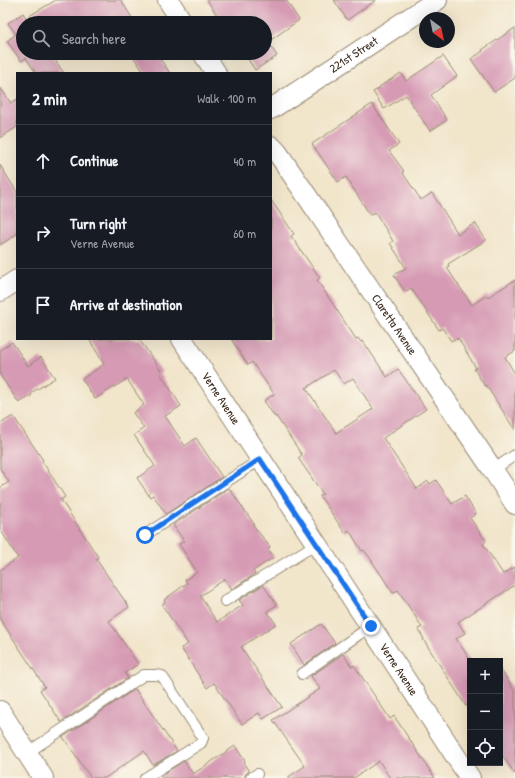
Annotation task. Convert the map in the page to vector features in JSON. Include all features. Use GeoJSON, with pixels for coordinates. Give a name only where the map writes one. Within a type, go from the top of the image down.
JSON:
{"type":"FeatureCollection","features":[{"type":"Feature","properties":{"kind":"street"},"geometry":{"type":"LineString","coordinates":[[168,0],[178,16]]}},
{"type":"Feature","properties":{"kind":"street","name":"221st Street"},"geometry":{"type":"LineString","coordinates":[[272,108],[436,0]]}},
{"type":"Feature","properties":{"kind":"street"},"geometry":{"type":"LineString","coordinates":[[208,60],[215,72]]}},
{"type":"Feature","properties":{"kind":"street","name":"Claretta Avenue"},"geometry":{"type":"LineString","coordinates":[[272,147],[277,152],[515,504]]}},
{"type":"Feature","properties":{"kind":"street"},"geometry":{"type":"LineString","coordinates":[[0,291],[16,281]]}},
{"type":"Feature","properties":{"kind":"street","name":"Verne Avenue"},"geometry":{"type":"LineString","coordinates":[[183,340],[470,778]]}},
{"type":"Feature","properties":{"kind":"street"},"geometry":{"type":"LineString","coordinates":[[0,711],[43,778]]}},
{"type":"Feature","properties":{"kind":"lane"},"geometry":{"type":"LineString","coordinates":[[493,470],[515,455]]}},
{"type":"Feature","properties":{"kind":"lane"},"geometry":{"type":"LineString","coordinates":[[145,535],[260,459]]}},
{"type":"Feature","properties":{"kind":"lane"},"geometry":{"type":"LineString","coordinates":[[225,601],[316,544]]}},
{"type":"Feature","properties":{"kind":"lane"},"geometry":{"type":"LineString","coordinates":[[302,674],[371,626]]}},
{"type":"Feature","properties":{"kind":"lane"},"geometry":{"type":"LineString","coordinates":[[27,753],[144,675],[162,676],[203,738],[201,743],[145,778]]}},
{"type":"Feature","properties":{"kind":"building"},"geometry":{"type":"Polygon","coordinates":[[[56,0],[121,0],[131,16],[29,16],[56,0]]]}},
{"type":"Feature","properties":{"kind":"building"},"geometry":{"type":"Polygon","coordinates":[[[207,0],[286,0],[299,20],[272,39],[272,16],[217,16],[207,0]]]}},
{"type":"Feature","properties":{"kind":"building"},"geometry":{"type":"Polygon","coordinates":[[[334,0],[376,0],[347,20],[334,0]]]}},
{"type":"Feature","properties":{"kind":"building"},"geometry":{"type":"Polygon","coordinates":[[[16,18],[16,34],[8,23],[16,18]]]}},
{"type":"Feature","properties":{"kind":"building"},"geometry":{"type":"Polygon","coordinates":[[[515,28],[515,78],[494,92],[471,59],[515,28]]]}},
{"type":"Feature","properties":{"kind":"building"},"geometry":{"type":"Polygon","coordinates":[[[16,34],[16,54],[7,41],[16,34]]]}},
{"type":"Feature","properties":{"kind":"building"},"geometry":{"type":"Polygon","coordinates":[[[272,48],[277,56],[272,59],[272,48]]]}},
{"type":"Feature","properties":{"kind":"building"},"geometry":{"type":"Polygon","coordinates":[[[443,56],[457,76],[431,95],[447,120],[430,131],[406,95],[384,109],[373,92],[401,73],[406,81],[443,56]]]}},
{"type":"Feature","properties":{"kind":"building"},"geometry":{"type":"Polygon","coordinates":[[[27,60],[55,60],[63,72],[35,72],[27,60]]]}},
{"type":"Feature","properties":{"kind":"building"},"geometry":{"type":"Polygon","coordinates":[[[136,60],[161,60],[169,72],[145,72],[136,60]]]}},
{"type":"Feature","properties":{"kind":"building"},"geometry":{"type":"Polygon","coordinates":[[[249,60],[271,60],[255,70],[249,60]]]}},
{"type":"Feature","properties":{"kind":"building"},"geometry":{"type":"Polygon","coordinates":[[[0,87],[11,103],[16,100],[16,128],[0,138],[0,87]]]}},
{"type":"Feature","properties":{"kind":"building"},"geometry":{"type":"Polygon","coordinates":[[[372,104],[399,144],[389,151],[404,171],[402,172],[421,200],[432,193],[458,234],[475,223],[486,240],[448,264],[449,266],[447,268],[472,305],[515,280],[515,351],[505,357],[515,374],[515,430],[474,369],[476,368],[458,338],[457,340],[456,338],[451,341],[442,328],[439,330],[411,288],[405,292],[394,275],[406,268],[390,243],[393,241],[375,212],[370,215],[346,177],[338,182],[312,144],[372,104]]]}},
{"type":"Feature","properties":{"kind":"building"},"geometry":{"type":"Polygon","coordinates":[[[0,165],[16,190],[16,235],[0,245],[0,165]]]}},
{"type":"Feature","properties":{"kind":"building"},"geometry":{"type":"Polygon","coordinates":[[[272,201],[294,234],[291,236],[320,278],[317,280],[356,339],[358,338],[361,342],[363,341],[387,377],[398,369],[426,409],[383,438],[417,489],[428,481],[430,484],[436,480],[452,504],[465,496],[476,514],[470,518],[486,541],[483,544],[503,574],[515,567],[515,585],[458,622],[465,633],[456,639],[469,658],[467,658],[466,706],[423,639],[418,629],[422,627],[398,590],[393,593],[370,558],[364,550],[362,551],[349,530],[345,533],[320,496],[323,494],[298,458],[302,455],[264,401],[274,394],[252,362],[248,365],[232,340],[272,340],[272,201]],[[334,370],[306,388],[336,433],[373,409],[353,378],[344,384],[334,370]]]}},
{"type":"Feature","properties":{"kind":"building"},"geometry":{"type":"Polygon","coordinates":[[[90,340],[140,340],[162,372],[160,373],[181,406],[165,416],[185,446],[196,438],[222,477],[166,514],[153,495],[150,497],[137,478],[155,466],[134,435],[144,428],[133,413],[144,405],[127,379],[95,399],[82,379],[104,364],[90,340]]]}},
{"type":"Feature","properties":{"kind":"building"},"geometry":{"type":"Polygon","coordinates":[[[12,342],[28,366],[41,357],[55,378],[31,393],[32,395],[19,403],[0,375],[0,350],[12,342]]]}},
{"type":"Feature","properties":{"kind":"building"},"geometry":{"type":"Polygon","coordinates":[[[13,416],[43,460],[42,461],[65,497],[61,500],[98,557],[96,559],[129,607],[109,621],[138,664],[125,673],[128,678],[61,722],[40,690],[45,687],[0,619],[0,570],[18,558],[0,529],[0,488],[9,482],[0,469],[0,424],[13,416]]]}},
{"type":"Feature","properties":{"kind":"building"},"geometry":{"type":"Polygon","coordinates":[[[229,488],[254,524],[253,525],[270,547],[268,549],[274,557],[253,571],[255,574],[232,589],[225,579],[200,596],[217,622],[243,605],[239,600],[263,585],[277,605],[267,611],[276,624],[241,647],[282,707],[263,719],[259,713],[242,724],[214,683],[207,688],[181,648],[188,644],[162,605],[165,602],[164,600],[187,583],[185,580],[197,572],[179,544],[184,541],[173,525],[229,488]]]}},
{"type":"Feature","properties":{"kind":"building"},"geometry":{"type":"Polygon","coordinates":[[[321,624],[335,643],[304,665],[291,644],[321,624]]]}},
{"type":"Feature","properties":{"kind":"building"},"geometry":{"type":"Polygon","coordinates":[[[343,654],[352,667],[354,665],[390,719],[394,716],[435,778],[390,778],[379,761],[354,778],[287,778],[305,766],[273,720],[320,689],[311,676],[343,654]]]}},
{"type":"Feature","properties":{"kind":"building"},"geometry":{"type":"Polygon","coordinates":[[[503,673],[515,692],[515,774],[503,756],[503,673]]]}},
{"type":"Feature","properties":{"kind":"building"},"geometry":{"type":"Polygon","coordinates":[[[135,689],[177,751],[153,765],[144,751],[105,778],[91,778],[63,737],[135,689]]]}},
{"type":"Feature","properties":{"kind":"building"},"geometry":{"type":"Polygon","coordinates":[[[235,746],[245,761],[244,764],[249,771],[245,775],[245,778],[162,778],[160,776],[184,761],[193,774],[235,746]]]}},
{"type":"Feature","properties":{"kind":"route"},"geometry":{"type":"LineString","coordinates":[[145,535],[260,459],[371,626]]}}]}
